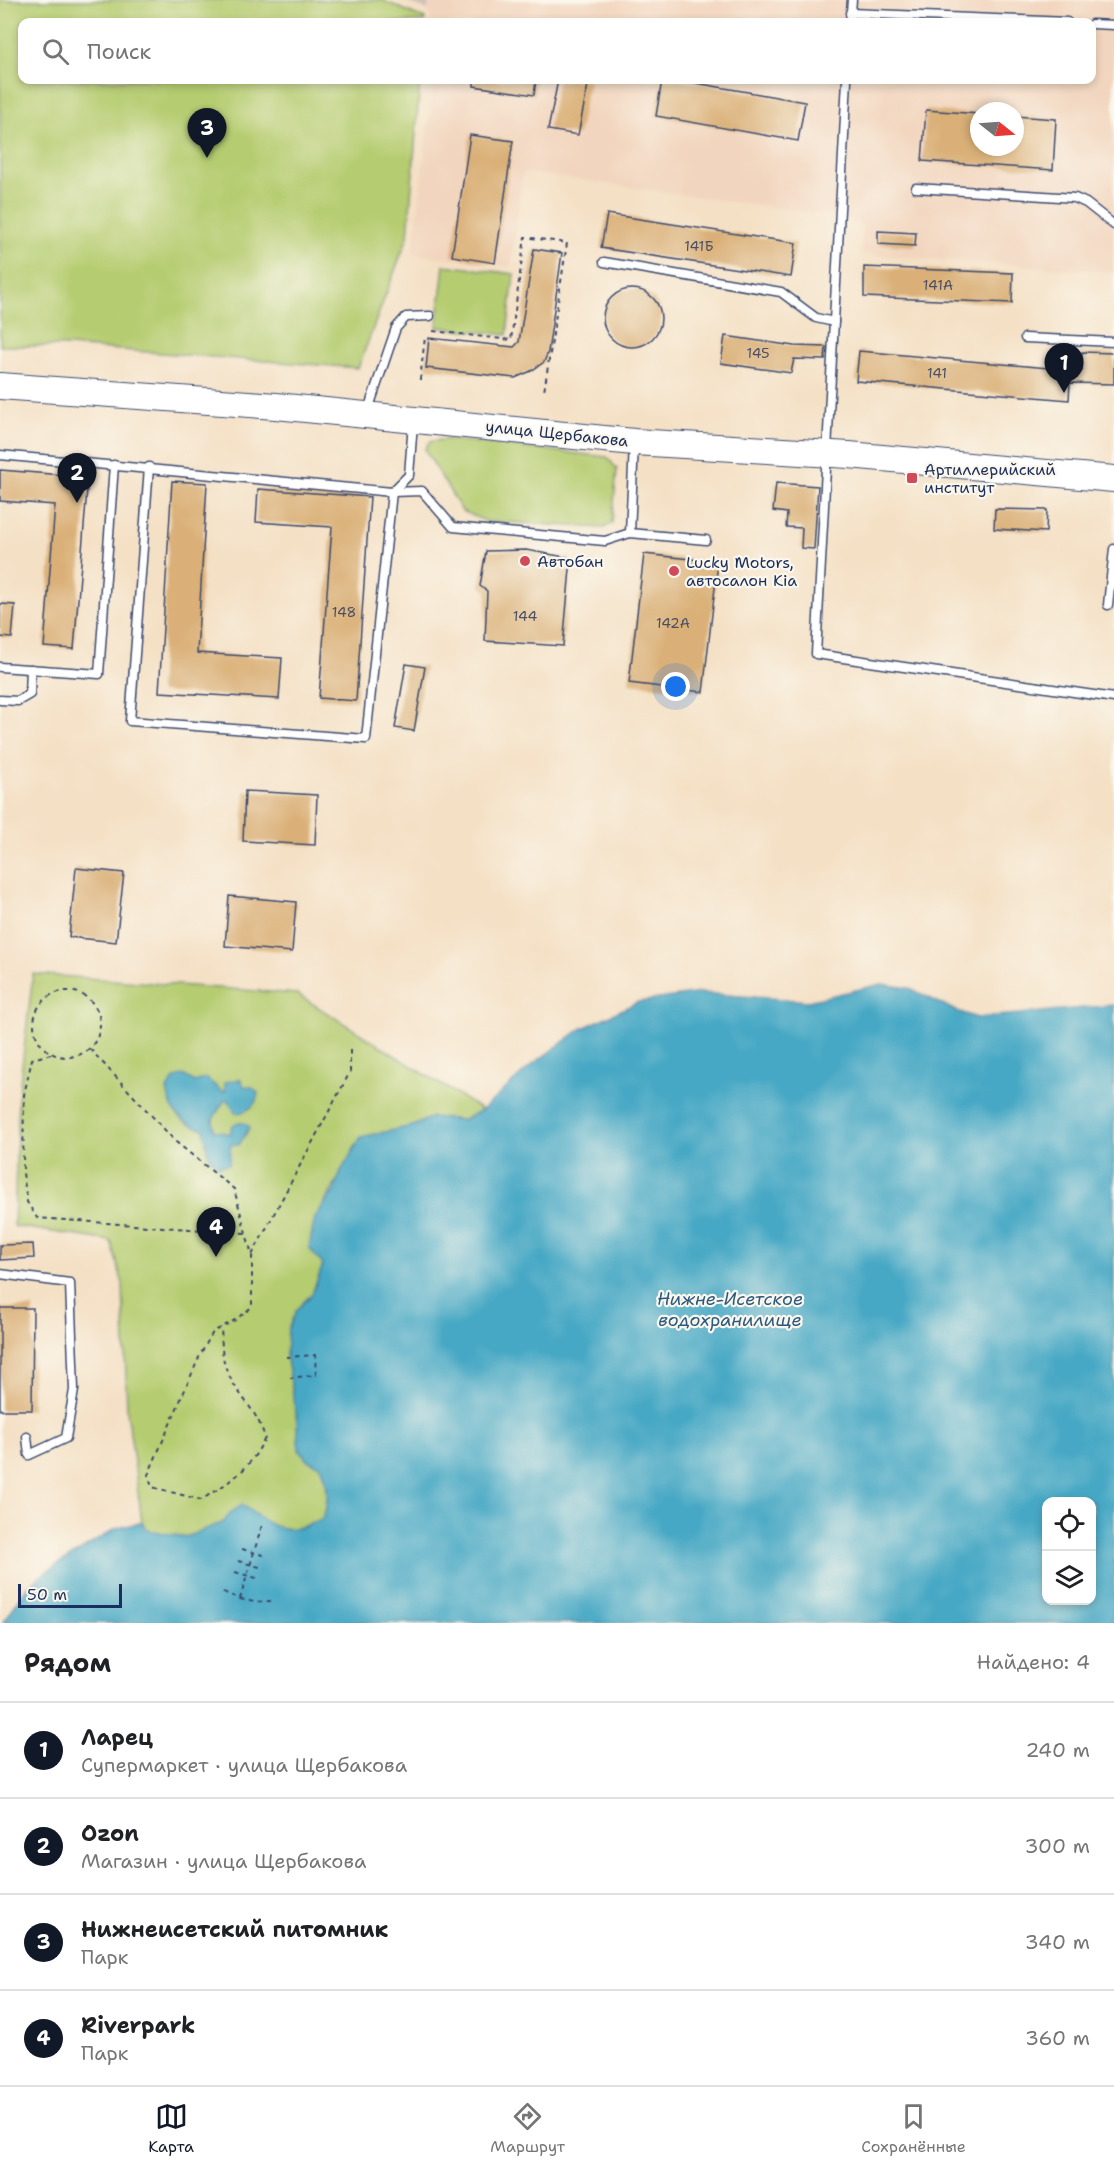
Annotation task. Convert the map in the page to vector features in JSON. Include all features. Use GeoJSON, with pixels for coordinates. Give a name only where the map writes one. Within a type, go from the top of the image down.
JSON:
{"type":"FeatureCollection","features":[{"type":"Feature","properties":{"kind":"main road","name":"улица Щербакова"},"geometry":{"type":"LineString","coordinates":[[0,386],[413,418],[634,442],[828,453],[1114,479]]}},
{"type":"Feature","properties":{"kind":"lane"},"geometry":{"type":"LineString","coordinates":[[850,18],[852,0]]}},
{"type":"Feature","properties":{"kind":"lane"},"geometry":{"type":"LineString","coordinates":[[850,13],[971,18]]}},
{"type":"Feature","properties":{"kind":"lane"},"geometry":{"type":"LineString","coordinates":[[1096,24],[1114,25]]}},
{"type":"Feature","properties":{"kind":"lane"},"geometry":{"type":"LineString","coordinates":[[847,84],[816,654],[1114,698]]}},
{"type":"Feature","properties":{"kind":"lane"},"geometry":{"type":"LineString","coordinates":[[916,188],[1075,198],[1086,203],[1114,225]]}},
{"type":"Feature","properties":{"kind":"lane"},"geometry":{"type":"LineString","coordinates":[[604,262],[781,292],[816,318],[834,322]]}},
{"type":"Feature","properties":{"kind":"lane"},"geometry":{"type":"LineString","coordinates":[[367,414],[396,328],[406,317],[430,316]]}},
{"type":"Feature","properties":{"kind":"lane"},"geometry":{"type":"LineString","coordinates":[[1025,338],[1114,342]]}},
{"type":"Feature","properties":{"kind":"lane"},"geometry":{"type":"LineString","coordinates":[[149,467],[130,721],[366,740],[392,492],[409,475],[413,418]]}},
{"type":"Feature","properties":{"kind":"lane"},"geometry":{"type":"LineString","coordinates":[[630,533],[634,442]]}},
{"type":"Feature","properties":{"kind":"lane"},"geometry":{"type":"LineString","coordinates":[[0,455],[149,467],[392,492],[422,491],[453,527],[605,541],[630,533],[706,540]]}},
{"type":"Feature","properties":{"kind":"lane"},"geometry":{"type":"LineString","coordinates":[[0,667],[99,674],[114,465]]}},
{"type":"Feature","properties":{"kind":"lane"},"geometry":{"type":"LineString","coordinates":[[1108,605],[1114,549]]}},
{"type":"Feature","properties":{"kind":"lane"},"geometry":{"type":"LineString","coordinates":[[0,700],[18,701],[30,694],[30,669]]}},
{"type":"Feature","properties":{"kind":"lane"},"geometry":{"type":"LineString","coordinates":[[0,1274],[70,1283],[74,1390],[66,1438],[29,1455],[27,1437]]}},
{"type":"Feature","properties":{"kind":"path"},"geometry":{"type":"LineString","coordinates":[[433,331],[511,340],[525,237],[567,243],[544,392]]}},
{"type":"Feature","properties":{"kind":"path"},"geometry":{"type":"LineString","coordinates":[[420,380],[425,337]]}},
{"type":"Feature","properties":{"kind":"path"},"geometry":{"type":"LineString","coordinates":[[62,991],[76,992],[89,999],[98,1010],[99,1030],[90,1049],[78,1056],[64,1058],[51,1054],[40,1045],[34,1032],[34,1018],[39,1005],[49,996],[62,991]]}},
{"type":"Feature","properties":{"kind":"path"},"geometry":{"type":"LineString","coordinates":[[252,1255],[350,1072],[350,1047]]}},
{"type":"Feature","properties":{"kind":"path"},"geometry":{"type":"LineString","coordinates":[[90,1049],[176,1142],[234,1189],[252,1255],[252,1307],[213,1332],[200,1355],[148,1474],[152,1487],[201,1500],[239,1475],[253,1461],[265,1438],[260,1419],[228,1374],[224,1360],[221,1327]]}},
{"type":"Feature","properties":{"kind":"path"},"geometry":{"type":"LineString","coordinates":[[51,1054],[32,1059],[24,1095],[22,1173],[27,1202],[37,1218],[245,1233]]}},
{"type":"Feature","properties":{"kind":"path"},"geometry":{"type":"LineString","coordinates":[[286,1357],[315,1355],[316,1375],[290,1378]]}},
{"type":"Feature","properties":{"kind":"path"},"geometry":{"type":"LineString","coordinates":[[240,1599],[263,1521]]}},
{"type":"Feature","properties":{"kind":"path"},"geometry":{"type":"LineString","coordinates":[[242,1549],[266,1556]]}},
{"type":"Feature","properties":{"kind":"path"},"geometry":{"type":"LineString","coordinates":[[238,1561],[263,1568]]}},
{"type":"Feature","properties":{"kind":"path"},"geometry":{"type":"LineString","coordinates":[[235,1572],[260,1579]]}},
{"type":"Feature","properties":{"kind":"path"},"geometry":{"type":"LineString","coordinates":[[223,1592],[254,1602],[271,1601]]}},
{"type":"Feature","properties":{"kind":"shaded area"},"geometry":{"type":"Polygon","coordinates":[[[401,0],[429,0],[428,10],[401,0]]]}},
{"type":"Feature","properties":{"kind":"shaded area"},"geometry":{"type":"Polygon","coordinates":[[[429,0],[1114,0],[1114,272],[861,254],[863,224],[839,217],[523,172],[511,267],[413,254],[433,84],[1096,84],[1096,18],[431,18],[428,10],[429,0]]]}},
{"type":"Feature","properties":{"kind":"green space"},"geometry":{"type":"Polygon","coordinates":[[[0,0],[382,0],[423,18],[18,18],[18,84],[420,84],[408,236],[358,368],[69,346],[0,346],[0,0]]]}},
{"type":"Feature","properties":{"kind":"green space"},"geometry":{"type":"Polygon","coordinates":[[[444,265],[514,274],[507,335],[437,327],[444,265]]]}},
{"type":"Feature","properties":{"kind":"green space"},"geometry":{"type":"Polygon","coordinates":[[[447,439],[607,457],[617,469],[612,523],[604,528],[485,521],[462,511],[425,450],[429,442],[447,439]]]}},
{"type":"Feature","properties":{"kind":"green space"},"geometry":{"type":"Polygon","coordinates":[[[33,974],[297,994],[482,1110],[463,1120],[432,1117],[413,1126],[362,1137],[315,1217],[323,1265],[312,1294],[297,1309],[286,1354],[296,1411],[299,1450],[309,1461],[321,1466],[325,1478],[327,1498],[323,1518],[306,1526],[288,1528],[271,1525],[255,1514],[230,1513],[225,1522],[186,1537],[148,1530],[142,1522],[127,1410],[123,1284],[111,1241],[14,1226],[18,1100],[33,974]]]}},
{"type":"Feature","properties":{"kind":"water","name":"Нижне-Исетское водохранилище"},"geometry":{"type":"Polygon","coordinates":[[[882,984],[909,988],[954,1010],[977,1018],[1114,1005],[1114,1623],[3,1623],[27,1587],[47,1571],[115,1529],[142,1522],[148,1530],[186,1537],[224,1522],[230,1513],[242,1505],[280,1528],[299,1528],[323,1518],[327,1485],[321,1466],[309,1461],[299,1450],[296,1411],[286,1354],[288,1329],[297,1309],[312,1294],[323,1265],[309,1248],[315,1217],[334,1191],[341,1171],[361,1137],[413,1126],[432,1117],[463,1120],[482,1110],[533,1064],[581,1029],[638,1002],[700,993],[808,1001],[882,984]]]}},
{"type":"Feature","properties":{"kind":"water"},"geometry":{"type":"Polygon","coordinates":[[[183,1075],[195,1082],[206,1078],[223,1092],[225,1082],[240,1079],[244,1086],[252,1087],[258,1093],[254,1105],[240,1113],[235,1113],[228,1100],[224,1101],[213,1119],[214,1130],[231,1134],[231,1128],[238,1123],[250,1127],[239,1145],[231,1144],[229,1164],[219,1166],[210,1158],[204,1129],[184,1121],[171,1105],[167,1090],[174,1079],[183,1075]]]}},
{"type":"Feature","properties":{"kind":"building"},"geometry":{"type":"Polygon","coordinates":[[[474,84],[535,84],[534,95],[474,86],[474,84]]]}},
{"type":"Feature","properties":{"kind":"building"},"geometry":{"type":"Polygon","coordinates":[[[557,84],[588,84],[578,135],[548,130],[557,84]]]}},
{"type":"Feature","properties":{"kind":"building"},"geometry":{"type":"Polygon","coordinates":[[[661,84],[701,84],[805,102],[798,141],[656,116],[661,84]]]}},
{"type":"Feature","properties":{"kind":"building"},"geometry":{"type":"Polygon","coordinates":[[[926,110],[970,113],[970,156],[1024,156],[1024,117],[1056,119],[1053,170],[922,161],[926,110]]]}},
{"type":"Feature","properties":{"kind":"building"},"geometry":{"type":"Polygon","coordinates":[[[470,135],[513,141],[495,263],[452,256],[470,135]]]}},
{"type":"Feature","properties":{"kind":"building"},"geometry":{"type":"Polygon","coordinates":[[[607,214],[796,243],[791,277],[601,248],[607,214]]]}},
{"type":"Feature","properties":{"kind":"building"},"geometry":{"type":"Polygon","coordinates":[[[878,231],[916,233],[915,246],[878,244],[878,231]]]}},
{"type":"Feature","properties":{"kind":"building"},"geometry":{"type":"Polygon","coordinates":[[[534,249],[562,253],[548,352],[544,362],[515,378],[426,368],[429,338],[514,347],[519,342],[534,249]]]}},
{"type":"Feature","properties":{"kind":"building"},"geometry":{"type":"Polygon","coordinates":[[[864,267],[1013,273],[1012,303],[864,297],[864,267]]]}},
{"type":"Feature","properties":{"kind":"building"},"geometry":{"type":"Polygon","coordinates":[[[632,289],[648,294],[656,302],[661,318],[656,334],[648,342],[632,347],[616,342],[608,334],[603,318],[608,302],[616,294],[632,289]]]}},
{"type":"Feature","properties":{"kind":"building"},"geometry":{"type":"Polygon","coordinates":[[[725,336],[794,346],[826,347],[825,360],[794,359],[791,373],[721,363],[725,336]]]}},
{"type":"Feature","properties":{"kind":"building"},"geometry":{"type":"Polygon","coordinates":[[[859,351],[1082,371],[1082,352],[1114,353],[1114,384],[1070,383],[1069,400],[856,381],[859,351]]]}},
{"type":"Feature","properties":{"kind":"building"},"geometry":{"type":"Polygon","coordinates":[[[0,470],[88,477],[74,649],[44,647],[55,505],[0,501],[0,470]]]}},
{"type":"Feature","properties":{"kind":"building"},"geometry":{"type":"Polygon","coordinates":[[[172,481],[207,483],[197,653],[282,658],[279,699],[159,692],[172,481]]]}},
{"type":"Feature","properties":{"kind":"building"},"geometry":{"type":"Polygon","coordinates":[[[776,483],[818,486],[814,549],[801,548],[802,528],[786,527],[787,513],[773,511],[776,483]]]}},
{"type":"Feature","properties":{"kind":"building"},"geometry":{"type":"Polygon","coordinates":[[[258,489],[370,497],[356,701],[319,698],[332,527],[256,522],[258,489]]]}},
{"type":"Feature","properties":{"kind":"building"},"geometry":{"type":"Polygon","coordinates":[[[995,509],[1047,510],[1046,532],[994,529],[995,509]]]}},
{"type":"Feature","properties":{"kind":"building"},"geometry":{"type":"Polygon","coordinates":[[[526,550],[571,558],[563,646],[485,641],[487,591],[480,586],[486,551],[526,550]]]}},
{"type":"Feature","properties":{"kind":"building"},"geometry":{"type":"Polygon","coordinates":[[[644,554],[718,562],[703,692],[629,683],[644,554]]]}},
{"type":"Feature","properties":{"kind":"building"},"geometry":{"type":"Polygon","coordinates":[[[0,604],[15,605],[12,638],[0,637],[0,604]]]}},
{"type":"Feature","properties":{"kind":"building"},"geometry":{"type":"Polygon","coordinates":[[[406,664],[425,667],[414,731],[395,728],[406,664]]]}},
{"type":"Feature","properties":{"kind":"building"},"geometry":{"type":"Polygon","coordinates":[[[245,791],[317,795],[315,845],[243,841],[245,791]]]}},
{"type":"Feature","properties":{"kind":"building"},"geometry":{"type":"Polygon","coordinates":[[[76,868],[124,873],[116,942],[69,937],[76,868]]]}},
{"type":"Feature","properties":{"kind":"building"},"geometry":{"type":"Polygon","coordinates":[[[229,896],[296,902],[292,952],[225,946],[229,896]]]}},
{"type":"Feature","properties":{"kind":"building"},"geometry":{"type":"Polygon","coordinates":[[[33,1244],[34,1258],[0,1260],[0,1245],[33,1244]]]}},
{"type":"Feature","properties":{"kind":"building"},"geometry":{"type":"Polygon","coordinates":[[[0,1308],[33,1308],[32,1410],[0,1410],[0,1308]]]}},
{"type":"Feature","properties":{"kind":"place","name":"Нижнеисетский питомник"},"geometry":{"type":"Point","coordinates":[207,158]}},
{"type":"Feature","properties":{"kind":"place","name":"Ларец"},"geometry":{"type":"Point","coordinates":[1064,393]}},
{"type":"Feature","properties":{"kind":"place","name":"Артиллерийский институт"},"geometry":{"type":"Point","coordinates":[912,478]}},
{"type":"Feature","properties":{"kind":"place","name":"Ozon"},"geometry":{"type":"Point","coordinates":[77,503]}},
{"type":"Feature","properties":{"kind":"place","name":"Автобан"},"geometry":{"type":"Point","coordinates":[525,561]}},
{"type":"Feature","properties":{"kind":"place","name":"Lucky Motors, автосалон Kia"},"geometry":{"type":"Point","coordinates":[674,571]}},
{"type":"Feature","properties":{"kind":"place","name":"Riverpark"},"geometry":{"type":"Point","coordinates":[216,1257]}}]}
